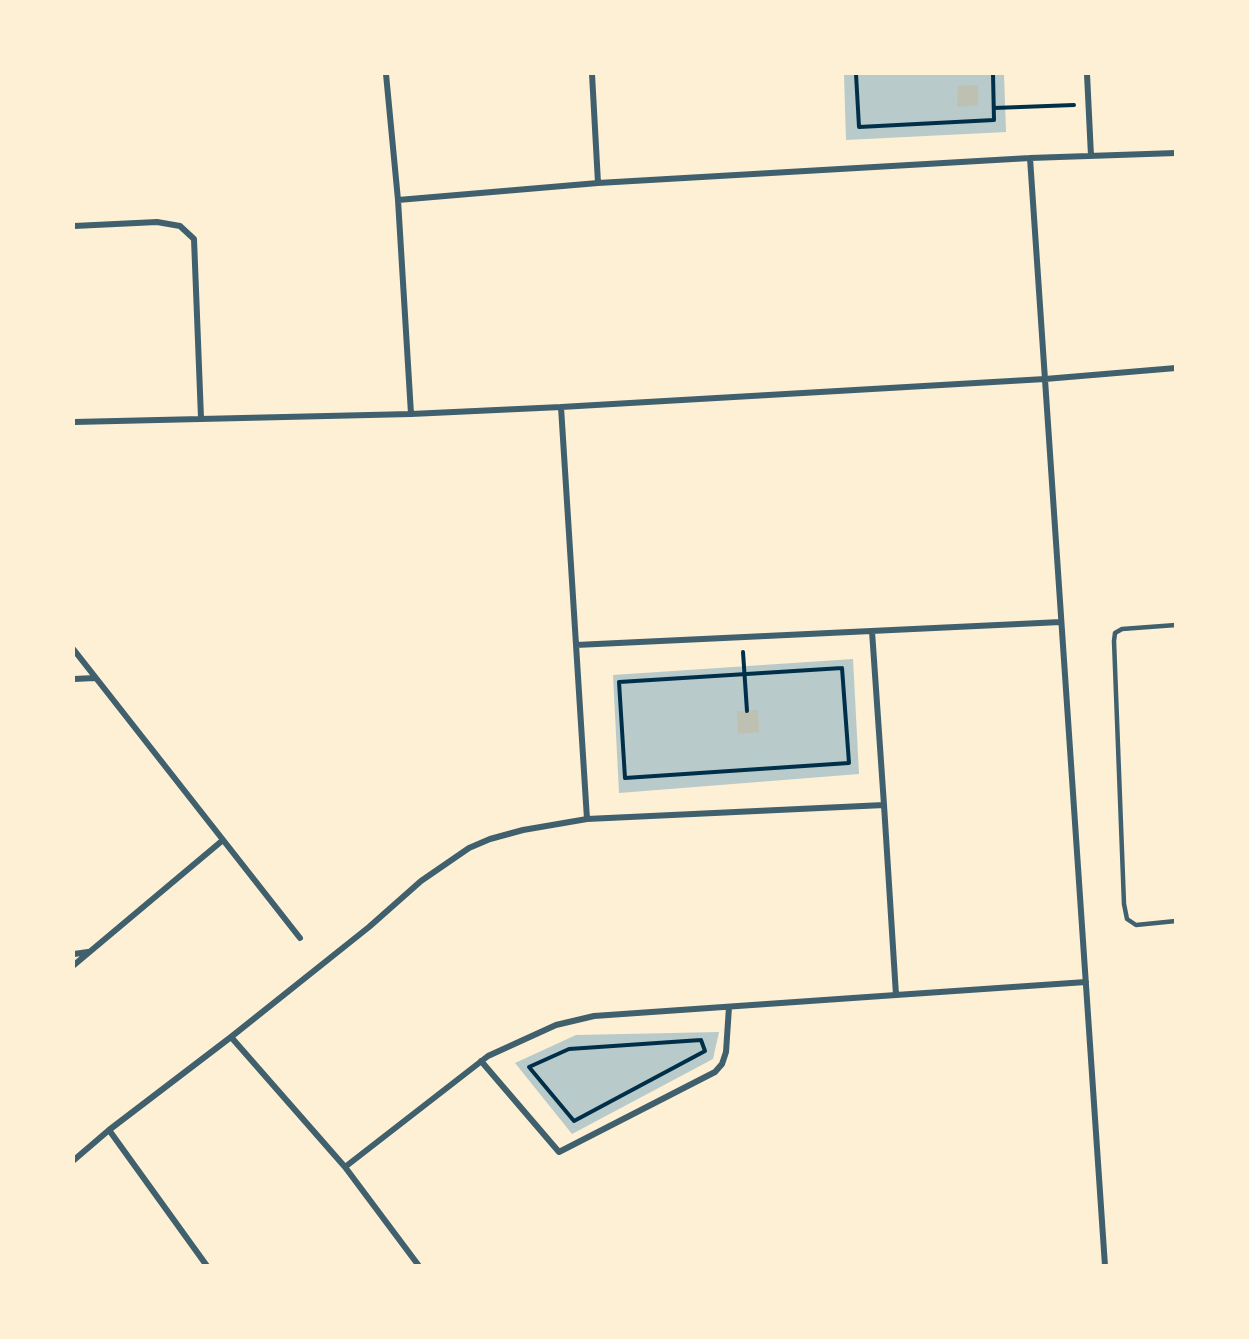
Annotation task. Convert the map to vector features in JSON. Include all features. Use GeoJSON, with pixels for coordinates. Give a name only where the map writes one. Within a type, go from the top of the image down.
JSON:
{"type":"FeatureCollection","features":[{"type":"Feature","properties":{"kind":"street"},"geometry":{"type":"LineString","coordinates":[[386,74],[398,200],[411,414]]}},
{"type":"Feature","properties":{"kind":"street"},"geometry":{"type":"LineString","coordinates":[[592,74],[598,183]]}},
{"type":"Feature","properties":{"kind":"street"},"geometry":{"type":"LineString","coordinates":[[1087,74],[1090,156]]}},
{"type":"Feature","properties":{"kind":"street"},"geometry":{"type":"LineString","coordinates":[[398,200],[598,183],[1030,158],[1176,153]]}},
{"type":"Feature","properties":{"kind":"street"},"geometry":{"type":"LineString","coordinates":[[1030,158],[1105,1266]]}},
{"type":"Feature","properties":{"kind":"street"},"geometry":{"type":"LineString","coordinates":[[74,226],[157,222],[180,226],[194,239],[201,418]]}},
{"type":"Feature","properties":{"kind":"street"},"geometry":{"type":"LineString","coordinates":[[74,422],[411,414],[561,407],[1045,380],[1176,368]]}},
{"type":"Feature","properties":{"kind":"street"},"geometry":{"type":"LineString","coordinates":[[561,407],[587,819]]}},
{"type":"Feature","properties":{"kind":"street"},"geometry":{"type":"LineString","coordinates":[[576,645],[1061,622]]}},
{"type":"Feature","properties":{"kind":"street"},"geometry":{"type":"LineString","coordinates":[[872,630],[896,995]]}},
{"type":"Feature","properties":{"kind":"street"},"geometry":{"type":"LineString","coordinates":[[74,650],[300,938]]}},
{"type":"Feature","properties":{"kind":"street"},"geometry":{"type":"LineString","coordinates":[[74,679],[95,678]]}},
{"type":"Feature","properties":{"kind":"street"},"geometry":{"type":"LineString","coordinates":[[74,1160],[369,927],[421,880],[469,848],[490,839],[523,830],[587,819],[884,805]]}},
{"type":"Feature","properties":{"kind":"street"},"geometry":{"type":"LineString","coordinates":[[74,965],[223,840]]}},
{"type":"Feature","properties":{"kind":"street"},"geometry":{"type":"LineString","coordinates":[[74,954],[88,952]]}},
{"type":"Feature","properties":{"kind":"street"},"geometry":{"type":"LineString","coordinates":[[345,1167],[481,1061],[518,1041],[556,1025],[594,1016],[1086,982]]}},
{"type":"Feature","properties":{"kind":"street"},"geometry":{"type":"LineString","coordinates":[[481,1061],[559,1152],[715,1072],[722,1064],[726,1052],[729,1007]]}},
{"type":"Feature","properties":{"kind":"street"},"geometry":{"type":"LineString","coordinates":[[231,1037],[345,1167],[419,1266]]}},
{"type":"Feature","properties":{"kind":"street"},"geometry":{"type":"LineString","coordinates":[[110,1130],[207,1266]]}},
{"type":"Feature","properties":{"kind":"lane"},"geometry":{"type":"LineString","coordinates":[[1176,625],[1122,629],[1115,633],[1114,641],[1124,904],[1127,918],[1136,925],[1176,921]]}},
{"type":"Feature","properties":{"kind":"path"},"geometry":{"type":"LineString","coordinates":[[856,74],[859,127],[994,120],[993,74]]}},
{"type":"Feature","properties":{"kind":"path"},"geometry":{"type":"LineString","coordinates":[[994,108],[1088,104]]}},
{"type":"Feature","properties":{"kind":"path"},"geometry":{"type":"LineString","coordinates":[[742,637],[747,711]]}},
{"type":"Feature","properties":{"kind":"path"},"geometry":{"type":"LineString","coordinates":[[842,668],[849,763],[625,778],[619,682],[745,674],[842,668]]}},
{"type":"Feature","properties":{"kind":"path"},"geometry":{"type":"LineString","coordinates":[[701,1040],[705,1051],[574,1121],[528,1067],[569,1048],[701,1040]]}},
{"type":"Feature","properties":{"kind":"shaded area"},"geometry":{"type":"Polygon","coordinates":[[[844,74],[1004,74],[1006,132],[846,140],[844,74]]]}},
{"type":"Feature","properties":{"kind":"shaded area"},"geometry":{"type":"Polygon","coordinates":[[[853,659],[859,774],[619,793],[613,675],[853,659]]]}},
{"type":"Feature","properties":{"kind":"shaded area"},"geometry":{"type":"Polygon","coordinates":[[[719,1032],[713,1059],[572,1134],[515,1063],[576,1035],[719,1032]]]}},
{"type":"Feature","properties":{"kind":"building"},"geometry":{"type":"Polygon","coordinates":[[[978,85],[978,105],[957,107],[958,86],[978,85]]]}},
{"type":"Feature","properties":{"kind":"building"},"geometry":{"type":"Polygon","coordinates":[[[758,710],[759,732],[738,734],[737,711],[758,710]]]}}]}
